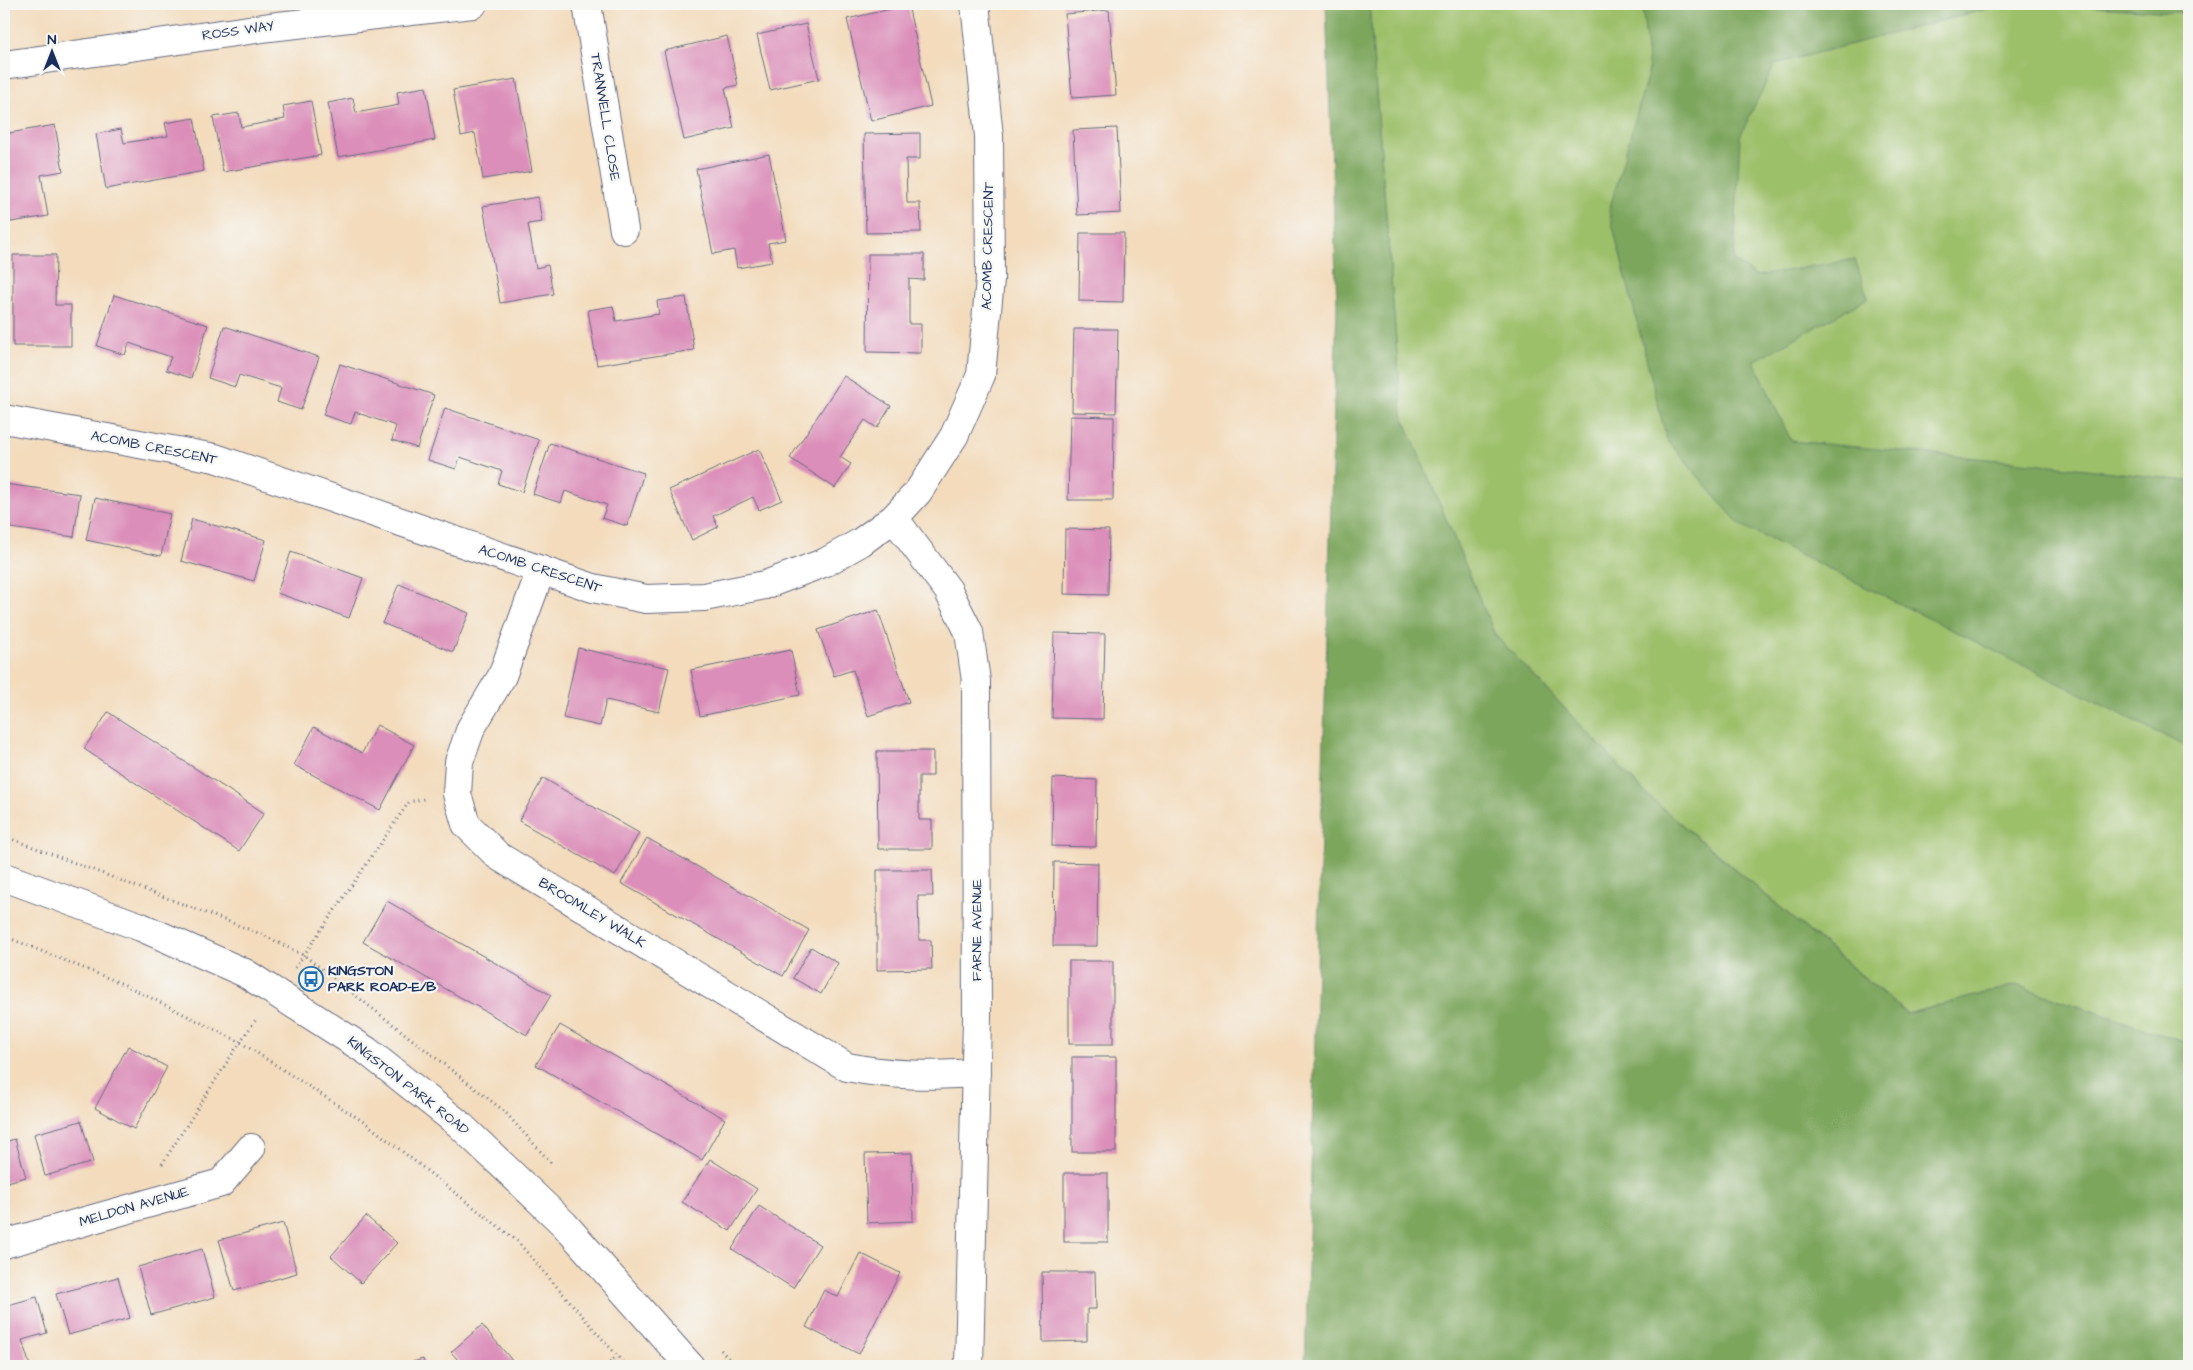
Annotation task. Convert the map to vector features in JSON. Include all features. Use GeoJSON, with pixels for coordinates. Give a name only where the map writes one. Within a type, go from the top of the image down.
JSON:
{"type":"FeatureCollection","features":[{"type":"Feature","properties":{"kind":"street","name":"ROSS WAY"},"geometry":{"type":"LineString","coordinates":[[4,65],[270,27],[473,4]]}},
{"type":"Feature","properties":{"kind":"street","name":"TRANWELL CLOSE"},"geometry":{"type":"LineString","coordinates":[[588,4],[624,230]]}},
{"type":"Feature","properties":{"kind":"street","name":"ACOMB CRESCENT"},"geometry":{"type":"LineString","coordinates":[[4,419],[215,458],[593,588],[646,598],[704,597],[765,585],[826,562],[861,542],[894,518],[918,492],[954,436],[981,374],[990,280],[990,136],[975,4]]}},
{"type":"Feature","properties":{"kind":"street","name":"FARNE AVENUE"},"geometry":{"type":"LineString","coordinates":[[894,518],[948,590],[969,632],[976,681],[976,1073],[969,1366]]}},
{"type":"Feature","properties":{"kind":"street","name":"BROOMLEY WALK"},"geometry":{"type":"LineString","coordinates":[[541,570],[502,676],[471,728],[459,762],[457,794],[466,824],[498,856],[847,1067],[883,1074],[933,1076],[976,1073]]}},
{"type":"Feature","properties":{"kind":"street","name":"KINGSTON PARK ROAD"},"geometry":{"type":"LineString","coordinates":[[4,877],[141,927],[244,973],[366,1051],[459,1124],[564,1224],[690,1366]]}},
{"type":"Feature","properties":{"kind":"street","name":"MELDON AVENUE"},"geometry":{"type":"LineString","coordinates":[[4,1244],[220,1183],[251,1148]]}},
{"type":"Feature","properties":{"kind":"path"},"geometry":{"type":"LineString","coordinates":[[4,936],[123,984],[240,1042],[367,1124],[517,1241],[626,1366]]}},
{"type":"Feature","properties":{"kind":"path"},"geometry":{"type":"LineString","coordinates":[[606,1366],[617,1356]]}},
{"type":"Feature","properties":{"kind":"green space"},"geometry":{"type":"Polygon","coordinates":[[[1326,4],[1369,4],[1402,415],[1495,635],[1649,797],[1907,1014],[2016,985],[2189,1044],[2189,1366],[1305,1366],[1337,304],[1326,4]]]}},
{"type":"Feature","properties":{"kind":"green space"},"geometry":{"type":"Polygon","coordinates":[[[1369,4],[2189,4],[2189,1044],[2016,985],[1908,1014],[1649,797],[1495,635],[1402,415],[1369,4]]]}},
{"type":"Feature","properties":{"kind":"green space"},"geometry":{"type":"Polygon","coordinates":[[[1642,4],[2006,4],[1775,64],[1740,136],[1734,261],[1756,276],[1855,259],[1868,298],[1754,361],[1791,441],[2042,464],[2189,481],[2189,748],[1739,524],[1667,440],[1609,211],[1649,70],[1642,4]]]}},
{"type":"Feature","properties":{"kind":"green space"},"geometry":{"type":"Polygon","coordinates":[[[2048,4],[2189,4],[2189,13],[2048,4]]]}},
{"type":"Feature","properties":{"kind":"building"},"geometry":{"type":"Polygon","coordinates":[[[1063,4],[1086,4],[1086,5],[1064,8],[1063,4]]]}},
{"type":"Feature","properties":{"kind":"building"},"geometry":{"type":"Polygon","coordinates":[[[908,5],[931,106],[871,121],[847,19],[908,5]]]}},
{"type":"Feature","properties":{"kind":"building"},"geometry":{"type":"Polygon","coordinates":[[[1109,10],[1116,95],[1072,98],[1065,14],[1109,10]]]}},
{"type":"Feature","properties":{"kind":"building"},"geometry":{"type":"Polygon","coordinates":[[[806,24],[819,79],[770,90],[757,35],[806,24]]]}},
{"type":"Feature","properties":{"kind":"building"},"geometry":{"type":"Polygon","coordinates":[[[727,36],[738,85],[725,88],[734,128],[684,140],[664,51],[727,36]]]}},
{"type":"Feature","properties":{"kind":"building"},"geometry":{"type":"Polygon","coordinates":[[[516,79],[532,171],[483,179],[475,133],[461,136],[453,90],[516,79]]]}},
{"type":"Feature","properties":{"kind":"building"},"geometry":{"type":"Polygon","coordinates":[[[426,87],[435,140],[338,157],[328,103],[353,98],[356,113],[399,105],[397,92],[426,87]]]}},
{"type":"Feature","properties":{"kind":"building"},"geometry":{"type":"Polygon","coordinates":[[[311,101],[321,155],[223,172],[213,117],[239,113],[241,127],[285,119],[283,106],[311,101]]]}},
{"type":"Feature","properties":{"kind":"building"},"geometry":{"type":"Polygon","coordinates":[[[194,118],[204,171],[106,189],[96,134],[121,129],[124,143],[168,136],[165,123],[194,118]]]}},
{"type":"Feature","properties":{"kind":"building"},"geometry":{"type":"Polygon","coordinates":[[[55,125],[63,171],[41,175],[48,216],[5,223],[4,134],[55,125]]]}},
{"type":"Feature","properties":{"kind":"building"},"geometry":{"type":"Polygon","coordinates":[[[1117,128],[1121,213],[1077,215],[1073,130],[1117,128]]]}},
{"type":"Feature","properties":{"kind":"building"},"geometry":{"type":"Polygon","coordinates":[[[920,133],[920,159],[906,159],[907,203],[920,203],[921,232],[866,233],[864,134],[920,133]]]}},
{"type":"Feature","properties":{"kind":"building"},"geometry":{"type":"Polygon","coordinates":[[[769,154],[786,240],[768,243],[772,262],[737,268],[734,250],[713,254],[696,169],[769,154]]]}},
{"type":"Feature","properties":{"kind":"building"},"geometry":{"type":"Polygon","coordinates":[[[538,197],[542,222],[528,224],[536,268],[548,265],[553,294],[500,303],[483,206],[538,197]]]}},
{"type":"Feature","properties":{"kind":"building"},"geometry":{"type":"Polygon","coordinates":[[[1080,233],[1124,233],[1123,302],[1079,301],[1080,233]]]}},
{"type":"Feature","properties":{"kind":"building"},"geometry":{"type":"Polygon","coordinates":[[[868,254],[924,254],[924,280],[909,279],[909,324],[921,324],[921,353],[867,352],[868,254]]]}},
{"type":"Feature","properties":{"kind":"building"},"geometry":{"type":"Polygon","coordinates":[[[13,255],[56,255],[55,305],[71,305],[71,346],[13,346],[13,255]]]}},
{"type":"Feature","properties":{"kind":"building"},"geometry":{"type":"Polygon","coordinates":[[[114,295],[208,325],[191,378],[166,370],[171,357],[129,343],[125,355],[97,346],[114,295]]]}},
{"type":"Feature","properties":{"kind":"building"},"geometry":{"type":"Polygon","coordinates":[[[686,297],[694,350],[597,365],[588,310],[613,306],[616,321],[659,314],[657,301],[686,297]]]}},
{"type":"Feature","properties":{"kind":"building"},"geometry":{"type":"Polygon","coordinates":[[[224,326],[319,357],[301,410],[277,402],[281,388],[239,375],[235,387],[208,378],[224,326]]]}},
{"type":"Feature","properties":{"kind":"building"},"geometry":{"type":"Polygon","coordinates":[[[1074,329],[1118,329],[1116,413],[1072,412],[1074,329]]]}},
{"type":"Feature","properties":{"kind":"building"},"geometry":{"type":"Polygon","coordinates":[[[340,364],[434,395],[417,448],[392,440],[396,426],[355,412],[351,424],[323,415],[340,364]]]}},
{"type":"Feature","properties":{"kind":"building"},"geometry":{"type":"Polygon","coordinates":[[[844,376],[891,406],[877,428],[865,420],[840,457],[851,464],[835,488],[790,458],[844,376]]]}},
{"type":"Feature","properties":{"kind":"building"},"geometry":{"type":"Polygon","coordinates":[[[445,408],[539,440],[522,492],[498,484],[502,471],[460,457],[456,469],[428,460],[445,408]]]}},
{"type":"Feature","properties":{"kind":"building"},"geometry":{"type":"Polygon","coordinates":[[[1070,416],[1114,417],[1113,500],[1068,500],[1070,416]]]}},
{"type":"Feature","properties":{"kind":"building"},"geometry":{"type":"Polygon","coordinates":[[[550,443],[644,473],[627,526],[602,518],[607,505],[565,491],[561,503],[533,494],[550,443]]]}},
{"type":"Feature","properties":{"kind":"building"},"geometry":{"type":"Polygon","coordinates":[[[759,449],[782,500],[759,510],[753,497],[713,516],[718,527],[692,540],[669,490],[759,449]]]}},
{"type":"Feature","properties":{"kind":"building"},"geometry":{"type":"Polygon","coordinates":[[[4,484],[80,494],[74,537],[4,527],[4,484]]]}},
{"type":"Feature","properties":{"kind":"building"},"geometry":{"type":"Polygon","coordinates":[[[95,498],[170,514],[161,556],[86,540],[95,498]]]}},
{"type":"Feature","properties":{"kind":"building"},"geometry":{"type":"Polygon","coordinates":[[[192,519],[266,540],[254,581],[181,561],[192,519]]]}},
{"type":"Feature","properties":{"kind":"building"},"geometry":{"type":"Polygon","coordinates":[[[1065,529],[1109,530],[1108,595],[1064,594],[1065,529]]]}},
{"type":"Feature","properties":{"kind":"building"},"geometry":{"type":"Polygon","coordinates":[[[291,552],[363,578],[349,618],[277,593],[291,552]]]}},
{"type":"Feature","properties":{"kind":"building"},"geometry":{"type":"Polygon","coordinates":[[[399,584],[469,613],[453,652],[382,623],[399,584]]]}},
{"type":"Feature","properties":{"kind":"building"},"geometry":{"type":"Polygon","coordinates":[[[878,610],[909,702],[868,716],[853,670],[834,676],[818,630],[878,610]]]}},
{"type":"Feature","properties":{"kind":"building"},"geometry":{"type":"Polygon","coordinates":[[[1054,633],[1105,634],[1103,719],[1052,718],[1054,633]]]}},
{"type":"Feature","properties":{"kind":"building"},"geometry":{"type":"Polygon","coordinates":[[[578,648],[669,668],[659,712],[606,700],[600,726],[563,718],[578,648]]]}},
{"type":"Feature","properties":{"kind":"building"},"geometry":{"type":"Polygon","coordinates":[[[791,650],[800,695],[700,716],[691,670],[791,650]]]}},
{"type":"Feature","properties":{"kind":"building"},"geometry":{"type":"Polygon","coordinates":[[[108,712],[264,813],[239,851],[84,749],[108,712]]]}},
{"type":"Feature","properties":{"kind":"building"},"geometry":{"type":"Polygon","coordinates":[[[377,725],[414,745],[380,810],[294,765],[314,727],[362,753],[377,725]]]}},
{"type":"Feature","properties":{"kind":"building"},"geometry":{"type":"Polygon","coordinates":[[[877,751],[933,751],[933,776],[919,776],[919,820],[932,820],[932,849],[878,849],[877,751]]]}},
{"type":"Feature","properties":{"kind":"building"},"geometry":{"type":"Polygon","coordinates":[[[543,778],[639,833],[615,876],[519,821],[543,778]]]}},
{"type":"Feature","properties":{"kind":"building"},"geometry":{"type":"Polygon","coordinates":[[[1053,778],[1097,780],[1096,847],[1052,846],[1053,778]]]}},
{"type":"Feature","properties":{"kind":"building"},"geometry":{"type":"Polygon","coordinates":[[[647,838],[809,930],[783,976],[621,883],[647,838]]]}},
{"type":"Feature","properties":{"kind":"building"},"geometry":{"type":"Polygon","coordinates":[[[1054,862],[1098,863],[1097,946],[1053,946],[1054,862]]]}},
{"type":"Feature","properties":{"kind":"building"},"geometry":{"type":"Polygon","coordinates":[[[877,870],[932,870],[933,896],[918,896],[919,940],[931,940],[932,969],[877,970],[877,870]]]}},
{"type":"Feature","properties":{"kind":"building"},"geometry":{"type":"Polygon","coordinates":[[[387,901],[551,995],[527,1035],[363,942],[387,901]]]}},
{"type":"Feature","properties":{"kind":"building"},"geometry":{"type":"Polygon","coordinates":[[[811,947],[838,963],[821,994],[793,978],[811,947]]]}},
{"type":"Feature","properties":{"kind":"building"},"geometry":{"type":"Polygon","coordinates":[[[1069,961],[1113,961],[1113,1044],[1069,1044],[1069,961]]]}},
{"type":"Feature","properties":{"kind":"building"},"geometry":{"type":"Polygon","coordinates":[[[560,1025],[725,1119],[702,1160],[536,1065],[560,1025]]]}},
{"type":"Feature","properties":{"kind":"building"},"geometry":{"type":"Polygon","coordinates":[[[128,1046],[167,1067],[134,1129],[95,1108],[128,1046]]]}},
{"type":"Feature","properties":{"kind":"building"},"geometry":{"type":"Polygon","coordinates":[[[1072,1057],[1116,1057],[1116,1152],[1072,1152],[1072,1057]]]}},
{"type":"Feature","properties":{"kind":"building"},"geometry":{"type":"Polygon","coordinates":[[[81,1121],[93,1162],[45,1176],[34,1134],[81,1121]]]}},
{"type":"Feature","properties":{"kind":"building"},"geometry":{"type":"Polygon","coordinates":[[[15,1139],[26,1177],[4,1183],[4,1142],[15,1139]]]}},
{"type":"Feature","properties":{"kind":"building"},"geometry":{"type":"Polygon","coordinates":[[[912,1153],[913,1221],[867,1223],[865,1154],[912,1153]]]}},
{"type":"Feature","properties":{"kind":"building"},"geometry":{"type":"Polygon","coordinates":[[[710,1159],[757,1189],[730,1231],[682,1202],[710,1159]]]}},
{"type":"Feature","properties":{"kind":"building"},"geometry":{"type":"Polygon","coordinates":[[[1064,1173],[1108,1173],[1108,1242],[1064,1242],[1064,1173]]]}},
{"type":"Feature","properties":{"kind":"building"},"geometry":{"type":"Polygon","coordinates":[[[759,1206],[820,1245],[793,1288],[732,1249],[759,1206]]]}},
{"type":"Feature","properties":{"kind":"building"},"geometry":{"type":"Polygon","coordinates":[[[366,1216],[397,1243],[361,1283],[331,1256],[366,1216]]]}},
{"type":"Feature","properties":{"kind":"building"},"geometry":{"type":"Polygon","coordinates":[[[283,1223],[297,1273],[234,1291],[219,1240],[283,1223]]]}},
{"type":"Feature","properties":{"kind":"building"},"geometry":{"type":"Polygon","coordinates":[[[202,1249],[215,1297],[151,1315],[138,1267],[202,1249]]]}},
{"type":"Feature","properties":{"kind":"building"},"geometry":{"type":"Polygon","coordinates":[[[860,1253],[900,1273],[859,1354],[806,1327],[824,1290],[838,1297],[860,1253]]]}},
{"type":"Feature","properties":{"kind":"building"},"geometry":{"type":"Polygon","coordinates":[[[1042,1272],[1095,1272],[1096,1309],[1087,1309],[1087,1341],[1043,1342],[1042,1272]]]}},
{"type":"Feature","properties":{"kind":"building"},"geometry":{"type":"Polygon","coordinates":[[[118,1277],[130,1318],[68,1335],[56,1294],[118,1277]]]}},
{"type":"Feature","properties":{"kind":"building"},"geometry":{"type":"Polygon","coordinates":[[[37,1297],[47,1333],[22,1340],[30,1366],[4,1366],[4,1306],[37,1297]]]}},
{"type":"Feature","properties":{"kind":"building"},"geometry":{"type":"Polygon","coordinates":[[[482,1325],[515,1364],[512,1366],[463,1366],[451,1352],[482,1325]]]}},
{"type":"Feature","properties":{"kind":"building"},"geometry":{"type":"Polygon","coordinates":[[[423,1359],[425,1366],[398,1366],[423,1359]]]}},
{"type":"Feature","properties":{"kind":"place","name":"KINGSTON PARK ROAD-E/B"},"geometry":{"type":"Point","coordinates":[311,979]}}]}
